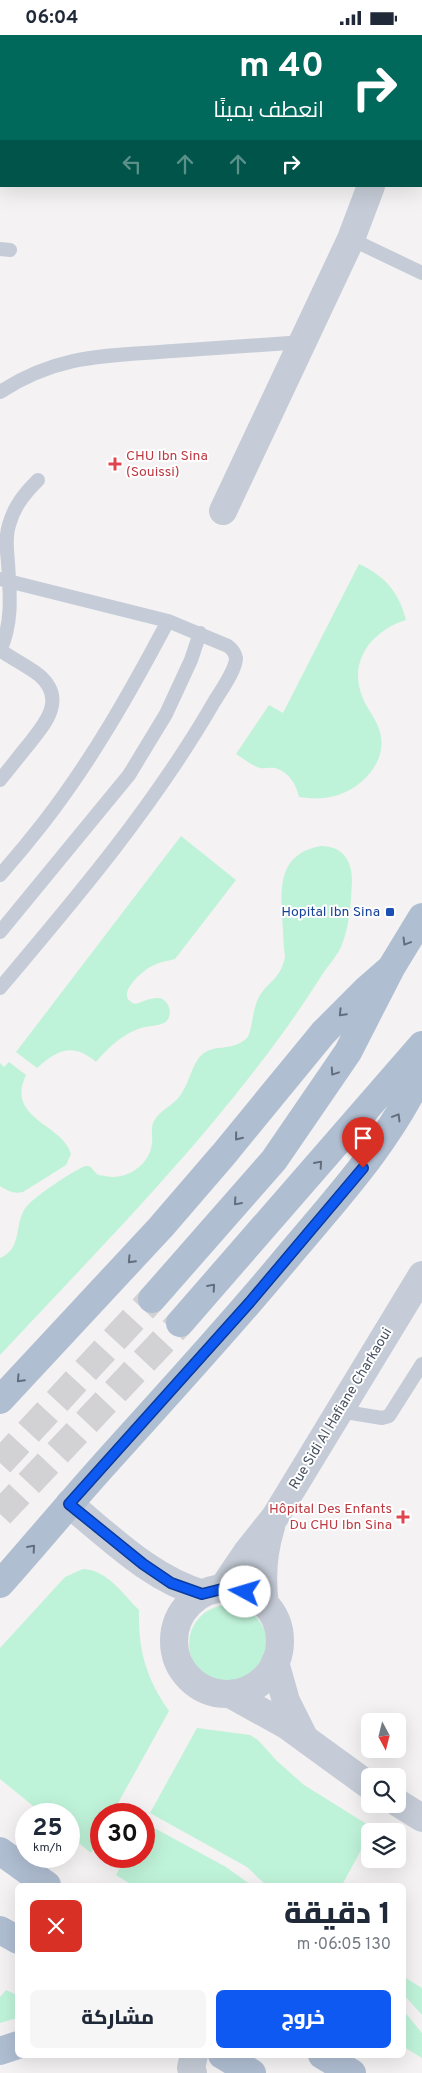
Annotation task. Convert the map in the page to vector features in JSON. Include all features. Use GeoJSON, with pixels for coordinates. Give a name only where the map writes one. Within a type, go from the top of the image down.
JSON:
{"type":"FeatureCollection","features":[{"type":"Feature","properties":{"kind":"main road"},"geometry":{"type":"LineString","coordinates":[[152,1299],[274,1160],[348,1052],[391,968],[422,917]]}},
{"type":"Feature","properties":{"kind":"main road"},"geometry":{"type":"LineString","coordinates":[[0,1400],[160,1227],[223,1155],[323,1033],[391,968]]}},
{"type":"Feature","properties":{"kind":"main road"},"geometry":{"type":"LineString","coordinates":[[180,1323],[422,1045]]}},
{"type":"Feature","properties":{"kind":"main road"},"geometry":{"type":"LineString","coordinates":[[0,1584],[250,1302],[363,1168],[383,1141],[422,1071]]}},
{"type":"Feature","properties":{"kind":"main road"},"geometry":{"type":"LineString","coordinates":[[0,1851],[44,1883]]}},
{"type":"Feature","properties":{"kind":"main road"},"geometry":{"type":"LineString","coordinates":[[0,1931],[15,1938]]}},
{"type":"Feature","properties":{"kind":"main road"},"geometry":{"type":"LineString","coordinates":[[0,2051],[15,2046]]}},
{"type":"Feature","properties":{"kind":"main road"},"geometry":{"type":"LineString","coordinates":[[227,2058],[252,2073]]}},
{"type":"Feature","properties":{"kind":"main road"},"geometry":{"type":"LineString","coordinates":[[327,2058],[352,2073]]}},
{"type":"Feature","properties":{"kind":"street"},"geometry":{"type":"LineString","coordinates":[[223,511],[351,239],[371,187]]}},
{"type":"Feature","properties":{"kind":"street","name":"Rue Sidi Al Hafiane Charkaoui"},"geometry":{"type":"LineString","coordinates":[[212,1592],[273,1520],[422,1275]]}},
{"type":"Feature","properties":{"kind":"street"},"geometry":{"type":"LineString","coordinates":[[69,1504],[143,1564],[171,1583],[212,1592],[245,1592],[265,1605],[272,1614],[279,1638],[275,1662],[270,1672],[253,1687],[230,1694],[217,1693],[194,1683],[184,1673],[178,1662],[175,1649],[174,1636],[183,1612],[192,1602],[212,1592]]}},
{"type":"Feature","properties":{"kind":"street"},"geometry":{"type":"LineString","coordinates":[[265,1605],[262,1582],[263,1561],[273,1520]]}},
{"type":"Feature","properties":{"kind":"street"},"geometry":{"type":"LineString","coordinates":[[143,1564],[162,1593],[177,1624]]}},
{"type":"Feature","properties":{"kind":"street"},"geometry":{"type":"LineString","coordinates":[[275,1662],[286,1701],[304,1738]]}},
{"type":"Feature","properties":{"kind":"street"},"geometry":{"type":"LineString","coordinates":[[230,1694],[268,1714],[361,1779]]}},
{"type":"Feature","properties":{"kind":"street"},"geometry":{"type":"LineString","coordinates":[[406,1808],[422,1818]]}},
{"type":"Feature","properties":{"kind":"street"},"geometry":{"type":"LineString","coordinates":[[192,2073],[193,2058]]}},
{"type":"Feature","properties":{"kind":"lane"},"geometry":{"type":"LineString","coordinates":[[351,239],[422,273]]}},
{"type":"Feature","properties":{"kind":"lane"},"geometry":{"type":"LineString","coordinates":[[0,392],[20,379],[40,370],[83,358],[303,342]]}},
{"type":"Feature","properties":{"kind":"lane"},"geometry":{"type":"LineString","coordinates":[[0,781],[46,723],[52,711],[52,698],[48,686],[39,676],[0,651],[7,635],[10,620],[5,580],[8,525],[15,508],[25,492],[38,480]]}},
{"type":"Feature","properties":{"kind":"lane"},"geometry":{"type":"LineString","coordinates":[[0,988],[55,923],[155,795],[192,739],[226,681],[236,658],[234,651],[228,646],[168,621],[5,580]]}},
{"type":"Feature","properties":{"kind":"lane"},"geometry":{"type":"LineString","coordinates":[[0,875],[44,822],[83,767],[141,673],[168,621]]}},
{"type":"Feature","properties":{"kind":"lane"},"geometry":{"type":"LineString","coordinates":[[0,933],[129,775],[166,714],[191,660],[200,633]]}},
{"type":"Feature","properties":{"kind":"lane"},"geometry":{"type":"LineString","coordinates":[[339,1411],[382,1418],[389,1416],[422,1364]]}},
{"type":"Feature","properties":{"kind":"green space"},"geometry":{"type":"Polygon","coordinates":[[[359,564],[376,574],[390,586],[399,601],[406,620],[383,631],[374,639],[366,648],[358,670],[362,696],[380,731],[380,754],[375,766],[366,778],[349,790],[330,797],[299,797],[294,783],[284,772],[275,768],[257,767],[236,754],[269,705],[283,713],[359,564]]]}},
{"type":"Feature","properties":{"kind":"green space"},"geometry":{"type":"Polygon","coordinates":[[[181,836],[236,880],[175,959],[157,963],[147,969],[136,978],[128,990],[129,1000],[135,1004],[154,998],[165,1001],[170,1012],[167,1020],[162,1024],[141,1028],[128,1034],[96,1062],[80,1052],[72,1050],[58,1053],[37,1068],[16,1052],[181,836]]]}},
{"type":"Feature","properties":{"kind":"green space"},"geometry":{"type":"Polygon","coordinates":[[[321,846],[340,851],[348,860],[352,873],[348,922],[344,939],[337,954],[282,1034],[216,1118],[146,1199],[0,1355],[0,1258],[12,1248],[23,1212],[32,1201],[46,1190],[85,1166],[89,1166],[99,1175],[113,1177],[129,1174],[136,1170],[147,1158],[150,1151],[154,1121],[182,1093],[198,1059],[209,1050],[235,1045],[248,1037],[258,999],[265,988],[277,976],[285,957],[282,890],[286,870],[298,855],[321,846]]]}},
{"type":"Feature","properties":{"kind":"green space"},"geometry":{"type":"Polygon","coordinates":[[[9,1062],[26,1075],[22,1090],[23,1102],[29,1111],[66,1144],[71,1154],[66,1165],[19,1193],[11,1192],[0,1186],[0,1063],[4,1067],[9,1062]]]}},
{"type":"Feature","properties":{"kind":"green space"},"geometry":{"type":"Polygon","coordinates":[[[83,1569],[99,1573],[114,1583],[139,1610],[140,1638],[145,1663],[154,1687],[169,1711],[118,1803],[90,1803],[90,1852],[80,1844],[80,1803],[29,1803],[0,1779],[0,1648],[65,1577],[83,1569]]]}},
{"type":"Feature","properties":{"kind":"green space"},"geometry":{"type":"Polygon","coordinates":[[[228,1605],[243,1608],[255,1617],[264,1629],[267,1644],[264,1659],[255,1671],[243,1680],[228,1683],[213,1680],[201,1671],[192,1659],[189,1644],[192,1629],[201,1617],[213,1608],[228,1605]]]}},
{"type":"Feature","properties":{"kind":"green space"},"geometry":{"type":"Polygon","coordinates":[[[197,1728],[250,1735],[258,1740],[277,1761],[304,1785],[365,1823],[361,1823],[361,1850],[343,1883],[264,1883],[247,1867],[155,1816],[155,1804],[197,1728]]]}},
{"type":"Feature","properties":{"kind":"green space"},"geometry":{"type":"Polygon","coordinates":[[[155,1828],[226,1867],[248,1883],[129,1883],[116,1875],[120,1868],[155,1868],[155,1828]]]}},
{"type":"Feature","properties":{"kind":"green space"},"geometry":{"type":"Polygon","coordinates":[[[406,1978],[422,1988],[422,2015],[406,1997],[406,1978]]]}},
{"type":"Feature","properties":{"kind":"green space"},"geometry":{"type":"Polygon","coordinates":[[[6,1990],[15,1994],[15,2019],[0,2023],[0,1997],[6,1990]]]}},
{"type":"Feature","properties":{"kind":"green space"},"geometry":{"type":"Polygon","coordinates":[[[406,2013],[422,2033],[422,2058],[406,2048],[406,2013]]]}},
{"type":"Feature","properties":{"kind":"tunnel"},"geometry":{"type":"LineString","coordinates":[[0,1463],[152,1299]]}},
{"type":"Feature","properties":{"kind":"tunnel"},"geometry":{"type":"LineString","coordinates":[[0,1514],[180,1323]]}},
{"type":"Feature","properties":{"kind":"place","name":"CHU Ibn Sina (Souissi)"},"geometry":{"type":"Point","coordinates":[115,464]}},
{"type":"Feature","properties":{"kind":"place","name":"Hopital Ibn Sina"},"geometry":{"type":"Point","coordinates":[390,912]}},
{"type":"Feature","properties":{"kind":"place","name":"Hôpital Des Enfants Du CHU Ibn Sina"},"geometry":{"type":"Point","coordinates":[403,1517]}},
{"type":"Feature","properties":{"kind":"route"},"geometry":{"type":"LineString","coordinates":[[245,1592],[234,1589],[222,1589],[202,1594],[171,1583],[143,1564],[69,1504],[250,1302],[363,1168]]}}]}
